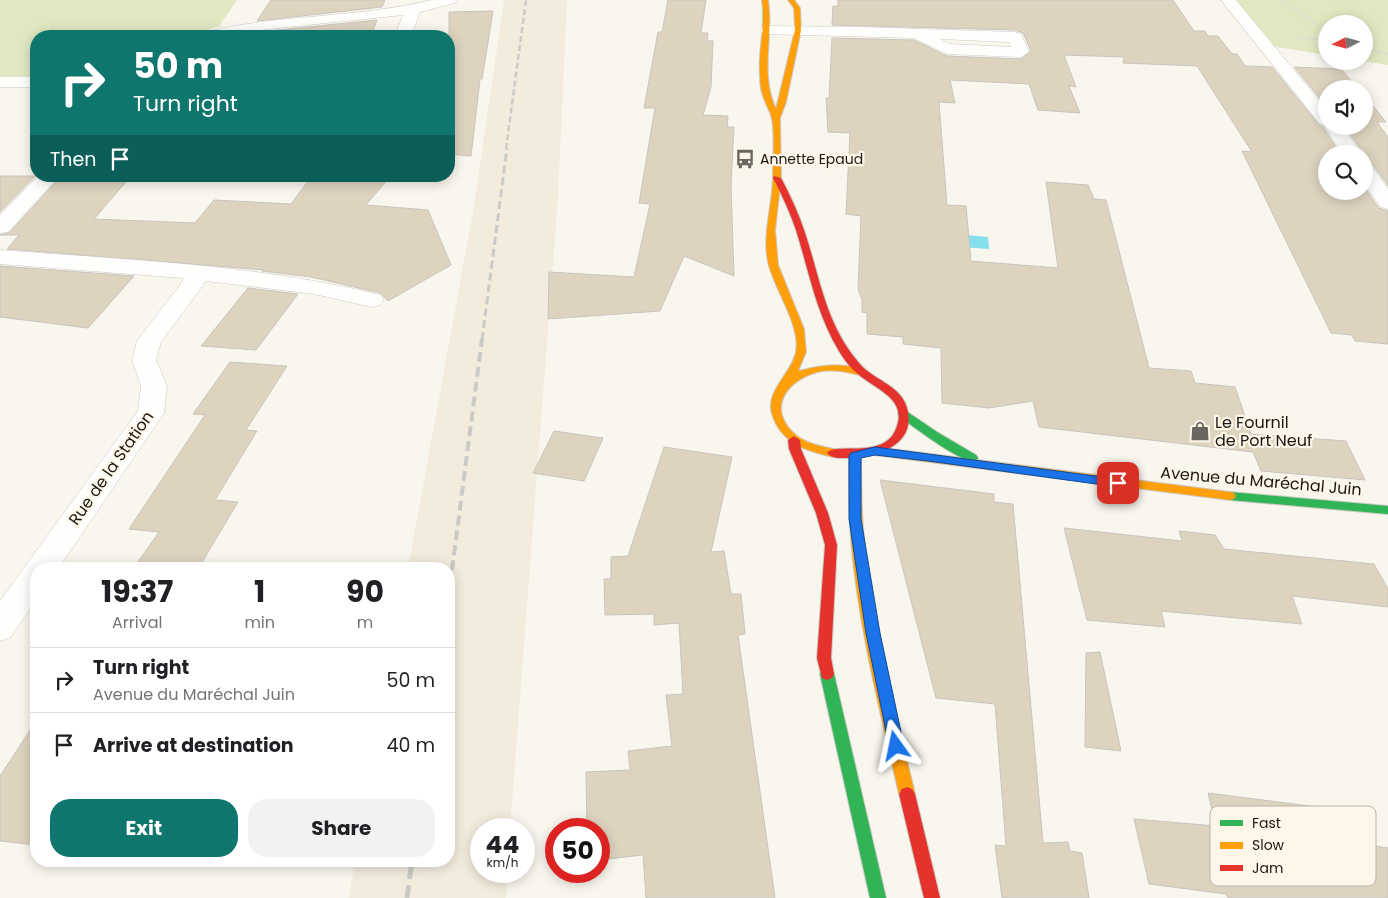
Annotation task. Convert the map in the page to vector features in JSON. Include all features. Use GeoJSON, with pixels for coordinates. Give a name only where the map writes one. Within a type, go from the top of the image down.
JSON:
{"type":"FeatureCollection","features":[{"type":"Feature","properties":{"kind":"main road"},"geometry":{"type":"LineString","coordinates":[[765,0],[768,10],[768,31],[761,70],[768,105],[776,118]]}},
{"type":"Feature","properties":{"kind":"main road"},"geometry":{"type":"LineString","coordinates":[[788,381],[803,373],[822,368],[843,368],[864,373],[880,381],[894,392],[902,404],[903,414],[900,431],[890,443],[875,451],[855,456],[826,453],[812,450],[794,440],[782,429],[776,416],[775,404],[779,392],[788,381],[801,352],[800,329],[773,264],[771,230],[777,178],[776,118],[782,102],[798,30],[797,8],[791,0]]}},
{"type":"Feature","properties":{"kind":"main road"},"geometry":{"type":"LineString","coordinates":[[777,178],[795,216],[809,273],[834,335],[846,354],[864,373]]}},
{"type":"Feature","properties":{"kind":"main road","name":"Avenue du Maréchal Juin"},"geometry":{"type":"LineString","coordinates":[[903,414],[982,464]]}},
{"type":"Feature","properties":{"kind":"main road"},"geometry":{"type":"LineString","coordinates":[[794,440],[795,448],[822,512],[830,545],[824,658],[878,898]]}},
{"type":"Feature","properties":{"kind":"main road","name":"Avenue du Maréchal Juin"},"geometry":{"type":"LineString","coordinates":[[875,451],[1235,497],[1388,510]]}},
{"type":"Feature","properties":{"kind":"main road"},"geometry":{"type":"LineString","coordinates":[[855,456],[855,519],[867,602],[908,803],[932,898]]}},
{"type":"Feature","properties":{"kind":"street"},"geometry":{"type":"LineString","coordinates":[[237,30],[413,10],[450,0]]}},
{"type":"Feature","properties":{"kind":"street"},"geometry":{"type":"LineString","coordinates":[[1228,0],[1318,110]]}},
{"type":"Feature","properties":{"kind":"street"},"geometry":{"type":"LineString","coordinates":[[405,30],[413,10]]}},
{"type":"Feature","properties":{"kind":"street"},"geometry":{"type":"LineString","coordinates":[[768,31],[798,30],[917,33],[1015,37],[1021,52],[947,49],[917,33]]}},
{"type":"Feature","properties":{"kind":"street"},"geometry":{"type":"LineString","coordinates":[[0,82],[30,82]]}},
{"type":"Feature","properties":{"kind":"street"},"geometry":{"type":"LineString","coordinates":[[0,227],[43,182]]}},
{"type":"Feature","properties":{"kind":"street"},"geometry":{"type":"LineString","coordinates":[[1373,182],[1388,203]]}},
{"type":"Feature","properties":{"kind":"street"},"geometry":{"type":"LineString","coordinates":[[0,257],[192,272],[314,287],[372,300]]}},
{"type":"Feature","properties":{"kind":"street","name":"Rue de la Station"},"geometry":{"type":"LineString","coordinates":[[46,562],[151,413],[156,396],[151,374],[144,360],[150,341],[195,281],[192,272]]}},
{"type":"Feature","properties":{"kind":"street"},"geometry":{"type":"LineString","coordinates":[[0,627],[30,584]]}},
{"type":"Feature","properties":{"kind":"path"},"geometry":{"type":"LineString","coordinates":[[1281,0],[1318,25]]}},
{"type":"Feature","properties":{"kind":"path"},"geometry":{"type":"LineString","coordinates":[[1373,50],[1388,54]]}},
{"type":"Feature","properties":{"kind":"shaded area"},"geometry":{"type":"Polygon","coordinates":[[[504,0],[567,0],[558,197],[511,818],[470,818],[470,883],[507,883],[506,898],[349,898],[354,867],[455,867],[455,562],[409,562],[474,206],[504,0]]]}},
{"type":"Feature","properties":{"kind":"green space"},"geometry":{"type":"Polygon","coordinates":[[[0,0],[237,0],[219,26],[208,30],[30,30],[30,76],[0,76],[0,0]]]}},
{"type":"Feature","properties":{"kind":"green space"},"geometry":{"type":"Polygon","coordinates":[[[1228,0],[1388,0],[1388,65],[1373,62],[1373,15],[1318,15],[1318,54],[1265,45],[1228,0]]]}},
{"type":"Feature","properties":{"kind":"water"},"geometry":{"type":"Polygon","coordinates":[[[944,233],[988,237],[989,249],[947,246],[944,233]]]}},
{"type":"Feature","properties":{"kind":"building"},"geometry":{"type":"Polygon","coordinates":[[[271,0],[385,0],[382,7],[257,21],[271,0]]]}},
{"type":"Feature","properties":{"kind":"building"},"geometry":{"type":"Polygon","coordinates":[[[668,0],[706,0],[701,33],[708,33],[707,41],[713,41],[711,87],[703,115],[728,116],[727,127],[734,127],[731,185],[734,276],[684,256],[660,311],[548,319],[549,272],[634,277],[650,204],[639,203],[655,108],[644,108],[658,32],[662,32],[668,0]]]}},
{"type":"Feature","properties":{"kind":"building"},"geometry":{"type":"Polygon","coordinates":[[[838,0],[1173,0],[1194,31],[1205,31],[1208,36],[1218,36],[1232,54],[1237,54],[1245,66],[1272,67],[1318,124],[1318,135],[1328,135],[1334,145],[1318,145],[1318,200],[1373,200],[1379,208],[1388,211],[1388,344],[1355,341],[1352,335],[1331,333],[1242,151],[1252,152],[1197,66],[1123,63],[1124,57],[1064,55],[1076,87],[1069,86],[1080,113],[1038,110],[1029,84],[950,80],[955,103],[939,102],[947,205],[966,206],[971,261],[1058,268],[1046,182],[1088,185],[1094,199],[1106,200],[1149,368],[1191,371],[1195,383],[1235,387],[1251,434],[1346,441],[1365,480],[1261,471],[1253,452],[1039,427],[1033,401],[989,408],[942,403],[941,348],[903,344],[903,337],[867,334],[867,313],[862,312],[862,300],[858,289],[861,216],[846,214],[850,133],[828,132],[826,98],[829,98],[832,38],[914,40],[947,56],[1021,59],[1031,51],[1023,33],[1015,30],[832,25],[833,6],[838,6],[838,0]]]}},
{"type":"Feature","properties":{"kind":"building"},"geometry":{"type":"Polygon","coordinates":[[[493,11],[482,79],[480,79],[471,156],[455,155],[455,30],[449,30],[449,12],[493,11]]]}},
{"type":"Feature","properties":{"kind":"building"},"geometry":{"type":"Polygon","coordinates":[[[377,20],[373,30],[279,30],[377,20]]]}},
{"type":"Feature","properties":{"kind":"building"},"geometry":{"type":"Polygon","coordinates":[[[1294,67],[1342,70],[1350,80],[1318,80],[1318,96],[1294,67]]]}},
{"type":"Feature","properties":{"kind":"building"},"geometry":{"type":"Polygon","coordinates":[[[1373,106],[1386,122],[1377,122],[1388,137],[1388,186],[1373,165],[1373,145],[1358,145],[1350,135],[1373,135],[1373,106]]]}},
{"type":"Feature","properties":{"kind":"building"},"geometry":{"type":"Polygon","coordinates":[[[0,176],[30,176],[30,181],[0,212],[0,176]]]}},
{"type":"Feature","properties":{"kind":"building"},"geometry":{"type":"Polygon","coordinates":[[[56,182],[126,182],[94,219],[195,223],[214,200],[291,204],[308,182],[385,182],[366,205],[428,210],[451,265],[388,301],[380,293],[311,277],[262,271],[264,270],[7,249],[19,235],[0,235],[9,233],[56,182]]]}},
{"type":"Feature","properties":{"kind":"building"},"geometry":{"type":"Polygon","coordinates":[[[0,266],[134,276],[88,328],[0,317],[0,266]]]}},
{"type":"Feature","properties":{"kind":"building"},"geometry":{"type":"Polygon","coordinates":[[[248,288],[298,294],[256,350],[201,346],[248,288]]]}},
{"type":"Feature","properties":{"kind":"building"},"geometry":{"type":"Polygon","coordinates":[[[230,362],[287,366],[246,430],[257,431],[215,500],[238,502],[202,562],[138,562],[159,532],[129,529],[205,415],[193,414],[230,362]]]}},
{"type":"Feature","properties":{"kind":"building"},"geometry":{"type":"Polygon","coordinates":[[[554,431],[603,438],[584,481],[533,473],[554,431]]]}},
{"type":"Feature","properties":{"kind":"building"},"geometry":{"type":"Polygon","coordinates":[[[664,447],[732,457],[711,552],[724,551],[731,594],[741,594],[745,634],[738,635],[775,898],[646,898],[643,855],[610,859],[610,818],[587,818],[586,772],[630,770],[628,751],[672,746],[666,695],[683,694],[679,623],[654,625],[654,614],[605,615],[604,579],[611,579],[611,557],[628,556],[664,447]]]}},
{"type":"Feature","properties":{"kind":"building"},"geometry":{"type":"Polygon","coordinates":[[[880,480],[994,494],[994,502],[1013,504],[1043,843],[1068,842],[1070,851],[1082,853],[1089,898],[1002,898],[995,845],[1006,846],[995,704],[936,698],[880,480]]]}},
{"type":"Feature","properties":{"kind":"building"},"geometry":{"type":"Polygon","coordinates":[[[1064,528],[1182,541],[1179,531],[1215,535],[1224,549],[1374,564],[1388,589],[1388,607],[1292,596],[1302,624],[1161,611],[1165,627],[1087,620],[1064,528]]]}},
{"type":"Feature","properties":{"kind":"building"},"geometry":{"type":"Polygon","coordinates":[[[1100,652],[1121,751],[1085,747],[1086,653],[1100,652]]]}},
{"type":"Feature","properties":{"kind":"building"},"geometry":{"type":"Polygon","coordinates":[[[30,730],[30,844],[0,841],[0,776],[30,730]]]}},
{"type":"Feature","properties":{"kind":"building"},"geometry":{"type":"Polygon","coordinates":[[[1208,793],[1310,806],[1211,806],[1208,793]]]}},
{"type":"Feature","properties":{"kind":"building"},"geometry":{"type":"Polygon","coordinates":[[[1134,819],[1210,825],[1210,886],[1376,886],[1376,846],[1388,848],[1388,898],[1228,898],[1226,894],[1149,884],[1134,819]]]}},
{"type":"Feature","properties":{"kind":"railway"},"geometry":{"type":"LineString","coordinates":[[506,149],[526,0]]}},
{"type":"Feature","properties":{"kind":"railway"},"geometry":{"type":"LineString","coordinates":[[482,340],[507,148]]}},
{"type":"Feature","properties":{"kind":"railway"},"geometry":{"type":"LineString","coordinates":[[453,562],[482,339]]}},
{"type":"Feature","properties":{"kind":"railway"},"geometry":{"type":"LineString","coordinates":[[407,898],[411,867]]}},
{"type":"Feature","properties":{"kind":"traffic: fast"},"geometry":{"type":"LineString","coordinates":[[903,413],[933,435],[972,458]]}},
{"type":"Feature","properties":{"kind":"traffic: fast"},"geometry":{"type":"LineString","coordinates":[[1230,496],[1388,510]]}},
{"type":"Feature","properties":{"kind":"traffic: fast"},"geometry":{"type":"LineString","coordinates":[[827,674],[878,898]]}},
{"type":"Feature","properties":{"kind":"traffic: slow"},"geometry":{"type":"LineString","coordinates":[[765,0],[767,23],[763,74],[768,102],[776,118]]}},
{"type":"Feature","properties":{"kind":"traffic: slow"},"geometry":{"type":"LineString","coordinates":[[788,381],[801,352],[799,329],[773,265],[771,230],[777,178],[776,118],[782,102],[798,30],[797,8],[791,0]]}},
{"type":"Feature","properties":{"kind":"traffic: slow"},"geometry":{"type":"LineString","coordinates":[[833,453],[811,448],[794,438],[782,426],[776,412],[777,397],[785,384],[800,374],[822,368],[864,373]]}},
{"type":"Feature","properties":{"kind":"traffic: slow"},"geometry":{"type":"LineString","coordinates":[[875,451],[1230,496]]}},
{"type":"Feature","properties":{"kind":"traffic: slow"},"geometry":{"type":"LineString","coordinates":[[855,455],[855,498],[863,583],[878,668],[907,794]]}},
{"type":"Feature","properties":{"kind":"traffic: jam"},"geometry":{"type":"LineString","coordinates":[[777,178],[798,223],[818,294],[837,340],[859,370],[892,392],[901,405],[903,413],[900,433],[885,447],[864,453],[833,453]]}},
{"type":"Feature","properties":{"kind":"traffic: jam"},"geometry":{"type":"LineString","coordinates":[[794,440],[795,449],[822,513],[831,545],[824,658],[827,674]]}},
{"type":"Feature","properties":{"kind":"traffic: jam"},"geometry":{"type":"LineString","coordinates":[[907,794],[932,898]]}},
{"type":"Feature","properties":{"kind":"place","name":"Annette Epaud"},"geometry":{"type":"Point","coordinates":[745,159]}},
{"type":"Feature","properties":{"kind":"place","name":"Le Fournil de Port Neuf"},"geometry":{"type":"Point","coordinates":[1200,431]}},
{"type":"Feature","properties":{"kind":"route"},"geometry":{"type":"LineString","coordinates":[[896,746],[867,602],[855,519],[855,456],[875,451],[1118,483]]}}]}
